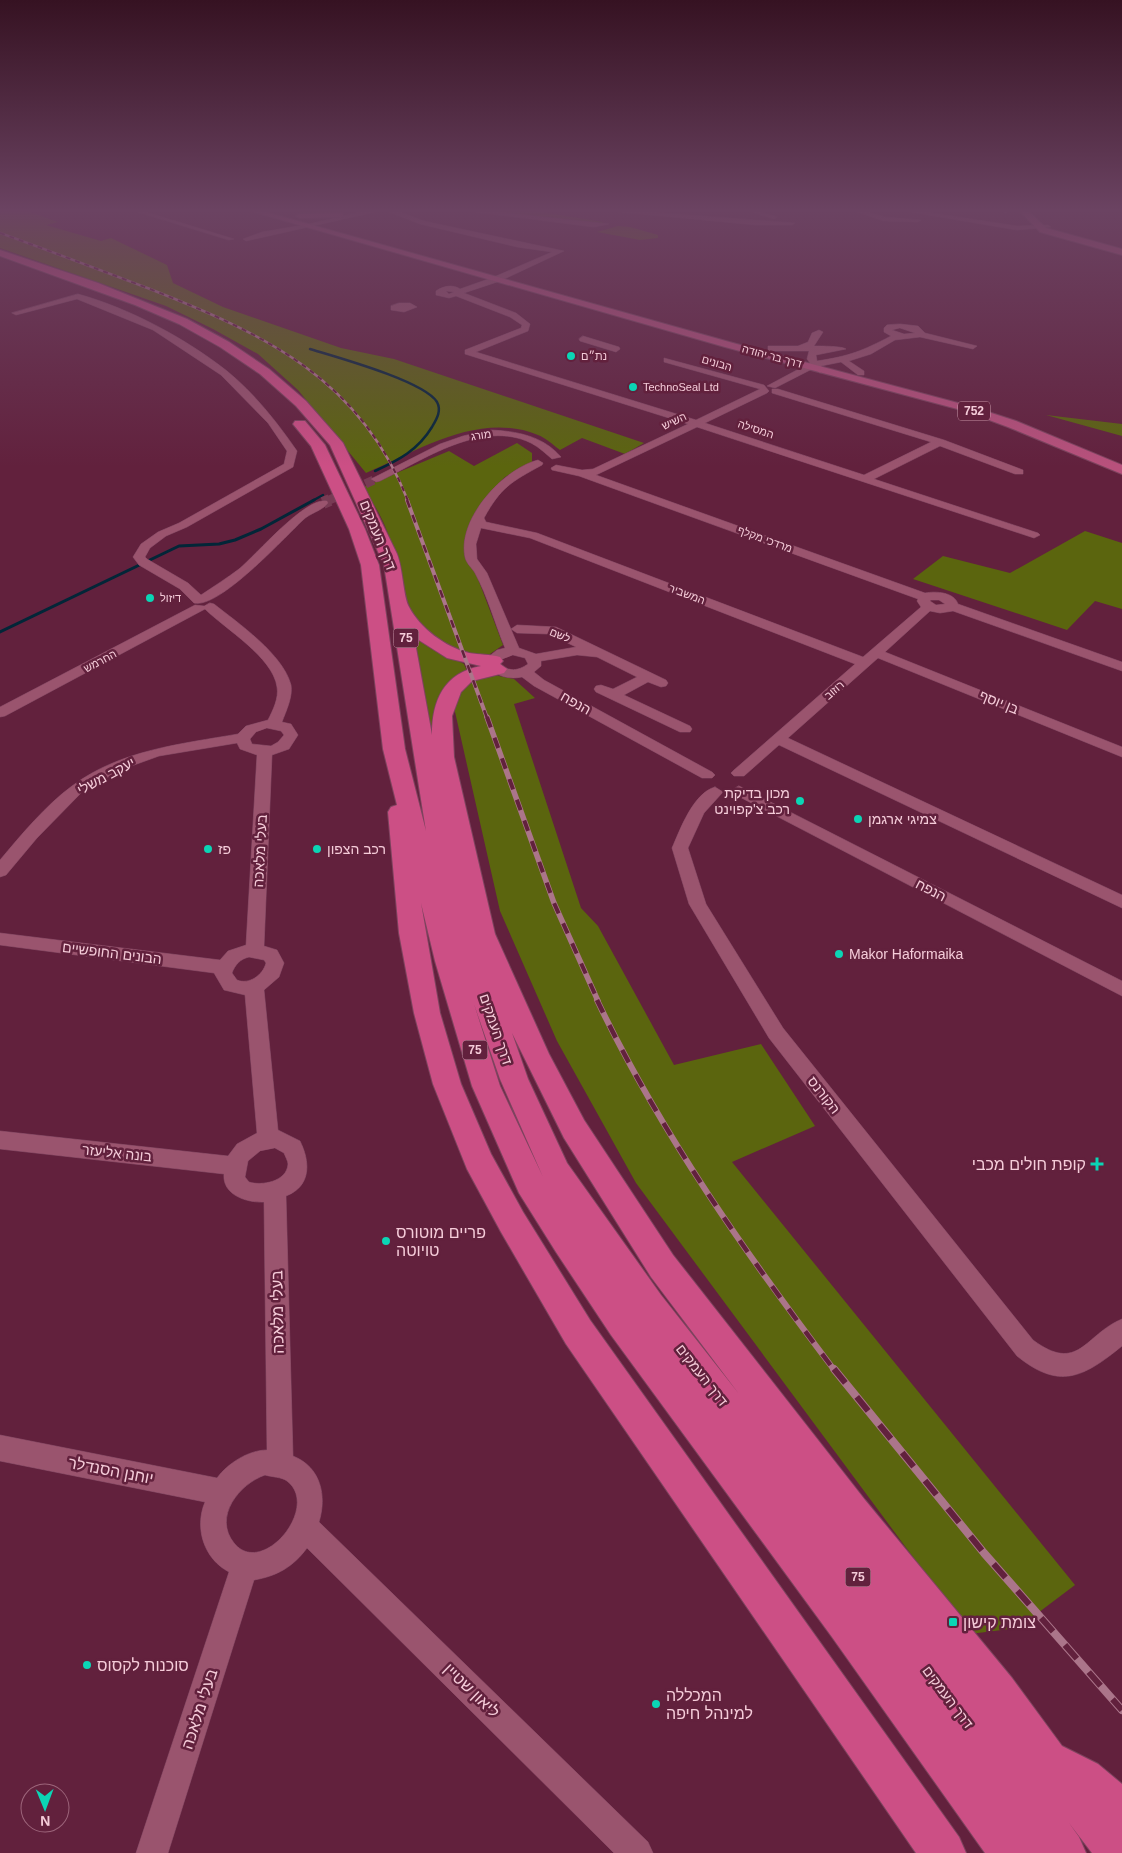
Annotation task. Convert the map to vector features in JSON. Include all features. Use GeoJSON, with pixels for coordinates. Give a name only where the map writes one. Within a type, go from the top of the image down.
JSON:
{"type":"FeatureCollection","features":[{"type":"Feature","properties":{"kind":"highway"},"geometry":{"type":"LineString","coordinates":[[74,294],[78,296]]}},
{"type":"Feature","properties":{"kind":"highway"},"geometry":{"type":"LineString","coordinates":[[100,294],[169,322],[208,344],[245,369],[282,404]]}},
{"type":"Feature","properties":{"kind":"highway","name":"דרך העמקים"},"geometry":{"type":"LineString","coordinates":[[121,294],[183,320],[259,366],[292,394],[336,443],[377,525],[393,565],[440,844],[478,976],[514,1079],[533,1126],[561,1180],[593,1228],[636,1314],[846,1623],[1012,1853]]}},
{"type":"Feature","properties":{"kind":"highway","name":"דרך העמקים"},"geometry":{"type":"LineString","coordinates":[[294,417],[318,445],[357,529],[370,566],[394,750],[448,961],[486,1086],[530,1184],[567,1242],[636,1314],[874,1598],[1063,1853]]}},
{"type":"Feature","properties":{"kind":"highway"},"geometry":{"type":"LineString","coordinates":[[399,595],[405,612],[424,638],[434,645],[468,658],[495,665]]}},
{"type":"Feature","properties":{"kind":"highway"},"geometry":{"type":"LineString","coordinates":[[495,665],[458,683],[445,703],[442,716],[444,757],[482,934],[502,983],[536,1056],[574,1129],[624,1210],[689,1301],[852,1513],[997,1693],[1047,1761],[1121,1853]]}},
{"type":"Feature","properties":{"kind":"highway"},"geometry":{"type":"LineString","coordinates":[[394,750],[400,833],[412,933],[427,1013],[447,1084],[478,1160],[512,1222],[578,1332],[943,1853]]}},
{"type":"Feature","properties":{"kind":"highway"},"geometry":{"type":"LineString","coordinates":[[440,844],[478,913]]}},
{"type":"Feature","properties":{"kind":"highway"},"geometry":{"type":"LineString","coordinates":[[1047,1761],[1086,1780],[1097,1789],[1122,1817]]}},
{"type":"Feature","properties":{"kind":"main road","name":"דרך בר יהודה"},"geometry":{"type":"LineString","coordinates":[[554,294],[816,364],[987,415],[1122,470]]}},
{"type":"Feature","properties":{"kind":"main road","name":"דרך בר יהודה"},"geometry":{"type":"LineString","coordinates":[[567,294],[771,348],[816,364],[861,373],[1000,410],[1122,460]]}},
{"type":"Feature","properties":{"kind":"street"},"geometry":{"type":"LineString","coordinates":[[408,305],[444,294]]}},
{"type":"Feature","properties":{"kind":"street","name":"המסילה"},"geometry":{"type":"LineString","coordinates":[[462,294],[513,315],[526,324],[525,329],[517,333],[468,352],[698,424],[1034,535]]}},
{"type":"Feature","properties":{"kind":"street"},"geometry":{"type":"LineString","coordinates":[[16,313],[78,296],[156,328],[224,373],[271,421],[292,451],[289,465],[265,480],[153,539],[141,551],[139,557],[184,586],[256,646],[273,666],[284,685],[281,709],[274,723]]}},
{"type":"Feature","properties":{"kind":"street"},"geometry":{"type":"LineString","coordinates":[[840,349],[868,343],[884,335],[890,327],[906,326],[918,329],[920,334]]}},
{"type":"Feature","properties":{"kind":"street"},"geometry":{"type":"LineString","coordinates":[[887,331],[904,337]]}},
{"type":"Feature","properties":{"kind":"street"},"geometry":{"type":"LineString","coordinates":[[798,349],[807,347],[813,342],[815,335],[819,332]]}},
{"type":"Feature","properties":{"kind":"street"},"geometry":{"type":"LineString","coordinates":[[816,364],[858,355],[893,338],[920,334],[973,346]]}},
{"type":"Feature","properties":{"kind":"street"},"geometry":{"type":"LineString","coordinates":[[583,339],[616,349]]}},
{"type":"Feature","properties":{"kind":"street"},"geometry":{"type":"LineString","coordinates":[[813,342],[816,346],[824,349]]}},
{"type":"Feature","properties":{"kind":"street"},"geometry":{"type":"LineString","coordinates":[[771,348],[840,349],[857,351],[858,355]]}},
{"type":"Feature","properties":{"kind":"street","name":"השיש"},"geometry":{"type":"LineString","coordinates":[[595,472],[698,424],[816,364],[811,354],[815,351],[840,349]]}},
{"type":"Feature","properties":{"kind":"street"},"geometry":{"type":"LineString","coordinates":[[846,359],[844,360],[846,364],[861,373]]}},
{"type":"Feature","properties":{"kind":"street","name":"הבונים"},"geometry":{"type":"LineString","coordinates":[[667,360],[940,442],[1019,472]]}},
{"type":"Feature","properties":{"kind":"street","name":"מורג"},"geometry":{"type":"LineString","coordinates":[[376,479],[457,440],[490,432],[514,434],[534,439],[547,446],[561,459]]}},
{"type":"Feature","properties":{"kind":"street","name":"מורג"},"geometry":{"type":"LineString","coordinates":[[405,465],[467,442],[492,438],[509,438],[525,443],[536,451],[545,465]]}},
{"type":"Feature","properties":{"kind":"street"},"geometry":{"type":"LineString","coordinates":[[865,479],[940,442]]}},
{"type":"Feature","properties":{"kind":"street","name":"מרדכי מקלף"},"geometry":{"type":"LineString","coordinates":[[580,470],[602,465],[634,453]]}},
{"type":"Feature","properties":{"kind":"street"},"geometry":{"type":"LineString","coordinates":[[512,651],[481,573],[480,545],[482,522],[511,488],[545,465],[561,459],[564,466],[545,465]]}},
{"type":"Feature","properties":{"kind":"street","name":"מרדכי מקלף"},"geometry":{"type":"LineString","coordinates":[[561,459],[606,482],[926,602]]}},
{"type":"Feature","properties":{"kind":"street","name":"מרדכי מקלף"},"geometry":{"type":"LineString","coordinates":[[545,465],[595,472],[606,482]]}},
{"type":"Feature","properties":{"kind":"street"},"geometry":{"type":"LineString","coordinates":[[203,603],[265,560],[283,541],[295,523],[309,510],[323,503]]}},
{"type":"Feature","properties":{"kind":"street","name":"המשביר"},"geometry":{"type":"LineString","coordinates":[[496,517],[509,529]]}},
{"type":"Feature","properties":{"kind":"street","name":"המשביר"},"geometry":{"type":"LineString","coordinates":[[482,522],[533,535],[865,663]]}},
{"type":"Feature","properties":{"kind":"street"},"geometry":{"type":"LineString","coordinates":[[926,602],[942,610],[952,606],[1122,667]]}},
{"type":"Feature","properties":{"kind":"street","name":"רוזוב"},"geometry":{"type":"LineString","coordinates":[[739,773],[865,663],[926,602]]}},
{"type":"Feature","properties":{"kind":"street","name":"החרמש"},"geometry":{"type":"LineString","coordinates":[[0,702],[203,603]]}},
{"type":"Feature","properties":{"kind":"street","name":"החרמש"},"geometry":{"type":"LineString","coordinates":[[0,713],[203,603]]}},
{"type":"Feature","properties":{"kind":"street","name":"לשם"},"geometry":{"type":"LineString","coordinates":[[518,629],[551,630],[660,683]]}},
{"type":"Feature","properties":{"kind":"street"},"geometry":{"type":"LineString","coordinates":[[512,651],[526,653],[534,658],[534,666],[525,672],[513,674],[495,665],[497,655],[512,651]]}},
{"type":"Feature","properties":{"kind":"street","name":"לשם"},"geometry":{"type":"LineString","coordinates":[[534,658],[577,651],[600,653]]}},
{"type":"Feature","properties":{"kind":"street","name":"בן יוסף"},"geometry":{"type":"LineString","coordinates":[[876,652],[1122,752]]}},
{"type":"Feature","properties":{"kind":"street","name":"הנפח"},"geometry":{"type":"LineString","coordinates":[[525,672],[711,783]]}},
{"type":"Feature","properties":{"kind":"street"},"geometry":{"type":"LineString","coordinates":[[647,677],[607,692],[685,729]]}},
{"type":"Feature","properties":{"kind":"street"},"geometry":{"type":"LineString","coordinates":[[274,723],[286,727],[291,735],[290,740],[280,748],[265,752],[250,750],[243,742],[243,738],[251,729],[274,723]]}},
{"type":"Feature","properties":{"kind":"street","name":"יעקב משלי"},"geometry":{"type":"LineString","coordinates":[[0,871],[31,834],[77,789],[118,766],[156,752],[243,738]]}},
{"type":"Feature","properties":{"kind":"street"},"geometry":{"type":"LineString","coordinates":[[778,739],[1122,902]]}},
{"type":"Feature","properties":{"kind":"street","name":"בעלי מלאכה"},"geometry":{"type":"LineString","coordinates":[[255,950],[265,752]]}},
{"type":"Feature","properties":{"kind":"street"},"geometry":{"type":"LineString","coordinates":[[721,768],[739,773],[743,776],[746,784],[740,791],[728,794],[711,783],[721,768]]}},
{"type":"Feature","properties":{"kind":"street","name":"הקורנס"},"geometry":{"type":"LineString","coordinates":[[711,783],[680,848],[698,904],[776,1033],[1025,1348],[1036,1359],[1051,1366],[1075,1366],[1122,1331]]}},
{"type":"Feature","properties":{"kind":"street","name":"הנפח"},"geometry":{"type":"LineString","coordinates":[[740,791],[1119,983]]}},
{"type":"Feature","properties":{"kind":"street","name":"הבונים החופשיים"},"geometry":{"type":"LineString","coordinates":[[0,939],[224,967]]}},
{"type":"Feature","properties":{"kind":"street"},"geometry":{"type":"LineString","coordinates":[[255,950],[270,954],[276,966],[270,978],[254,987],[245,988],[230,984],[223,974],[224,967],[233,957],[255,950]]}},
{"type":"Feature","properties":{"kind":"street"},"geometry":{"type":"LineString","coordinates":[[254,987],[268,1139]]}},
{"type":"Feature","properties":{"kind":"street"},"geometry":{"type":"LineString","coordinates":[[268,1139],[286,1142],[293,1147],[299,1162],[292,1180],[275,1191],[253,1194],[244,1190],[237,1183],[234,1175],[234,1166],[243,1151],[251,1145],[268,1139]]}},
{"type":"Feature","properties":{"kind":"street","name":"בונה אליעזר"},"geometry":{"type":"LineString","coordinates":[[0,1140],[234,1166]]}},
{"type":"Feature","properties":{"kind":"street","name":"בעלי מלאכה"},"geometry":{"type":"LineString","coordinates":[[275,1191],[280,1463]]}},
{"type":"Feature","properties":{"kind":"street","name":"יוחנן הסנדלר"},"geometry":{"type":"LineString","coordinates":[[0,1448],[223,1492]]}},
{"type":"Feature","properties":{"kind":"street"},"geometry":{"type":"LineString","coordinates":[[265,1462],[280,1463],[294,1469],[299,1474],[310,1494],[310,1510],[306,1528],[287,1553],[274,1561],[260,1566],[245,1565],[232,1560],[222,1551],[215,1538],[213,1522],[216,1507],[223,1492],[234,1478],[249,1467],[265,1462]]}},
{"type":"Feature","properties":{"kind":"street","name":"ליאון שטיין"},"geometry":{"type":"LineString","coordinates":[[306,1528],[637,1853]]}},
{"type":"Feature","properties":{"kind":"street","name":"בעלי מלאכה"},"geometry":{"type":"LineString","coordinates":[[152,1853],[245,1565]]}},
{"type":"Feature","properties":{"kind":"green space"},"geometry":{"type":"Polygon","coordinates":[[[133,294],[197,294],[223,307],[341,348],[394,359],[644,443],[625,454],[582,438],[560,450],[538,435],[516,429],[472,430],[450,436],[366,473],[298,390],[258,354],[166,306],[133,294]]]}},
{"type":"Feature","properties":{"kind":"green space"},"geometry":{"type":"Polygon","coordinates":[[[1046,415],[1122,424],[1122,436],[1046,415]]]}},
{"type":"Feature","properties":{"kind":"green space"},"geometry":{"type":"Polygon","coordinates":[[[517,443],[532,453],[532,462],[505,477],[494,488],[473,520],[475,571],[503,645],[490,654],[488,660],[464,653],[441,642],[422,626],[409,605],[387,531],[363,487],[449,451],[474,466],[517,443]]]}},
{"type":"Feature","properties":{"kind":"green space"},"geometry":{"type":"Polygon","coordinates":[[[1085,531],[1122,543],[1122,609],[1095,601],[1067,630],[913,579],[943,556],[1010,573],[1085,531]]]}},
{"type":"Feature","properties":{"kind":"green space"},"geometry":{"type":"Polygon","coordinates":[[[412,637],[464,664],[467,671],[432,754],[412,637]]]}},
{"type":"Feature","properties":{"kind":"green space"},"geometry":{"type":"Polygon","coordinates":[[[494,675],[514,679],[535,698],[514,704],[581,908],[598,926],[674,1065],[761,1044],[815,1126],[732,1162],[1075,1585],[1018,1628],[970,1634],[636,1183],[557,1041],[500,911],[453,703],[464,687],[494,675]]]}},
{"type":"Feature","properties":{"kind":"waterway"},"geometry":{"type":"LineString","coordinates":[[310,349],[398,378],[429,394],[437,402],[439,409],[437,418],[421,442],[400,458],[375,471]]}},
{"type":"Feature","properties":{"kind":"waterway"},"geometry":{"type":"LineString","coordinates":[[312,501],[323,495]]}},
{"type":"Feature","properties":{"kind":"waterway"},"geometry":{"type":"LineString","coordinates":[[0,632],[179,546],[219,544],[235,540],[261,529],[314,500]]}},
{"type":"Feature","properties":{"kind":"tunnel"},"geometry":{"type":"LineString","coordinates":[[327,501],[376,479]]}},
{"type":"Feature","properties":{"kind":"tunnel"},"geometry":{"type":"LineString","coordinates":[[323,503],[330,500]]}},
{"type":"Feature","properties":{"kind":"railway"},"geometry":{"type":"LineString","coordinates":[[164,294],[232,324],[269,343],[304,366],[335,392],[363,422],[388,458],[408,501]]}},
{"type":"Feature","properties":{"kind":"railway"},"geometry":{"type":"LineString","coordinates":[[407,500],[487,718]]}},
{"type":"Feature","properties":{"kind":"railway"},"geometry":{"type":"LineString","coordinates":[[487,717],[554,903],[598,1001]]}},
{"type":"Feature","properties":{"kind":"railway"},"geometry":{"type":"LineString","coordinates":[[597,1000],[648,1097],[706,1191],[769,1282],[835,1371]]}},
{"type":"Feature","properties":{"kind":"railway"},"geometry":{"type":"LineString","coordinates":[[834,1369],[984,1553],[1122,1710]]}},
{"type":"Feature","properties":{"kind":"place","name":"נת״ם"},"geometry":{"type":"Point","coordinates":[571,356]}},
{"type":"Feature","properties":{"kind":"place","name":"TechnoSeal Ltd"},"geometry":{"type":"Point","coordinates":[633,387]}},
{"type":"Feature","properties":{"kind":"place","name":"דיזול"},"geometry":{"type":"Point","coordinates":[150,598]}},
{"type":"Feature","properties":{"kind":"place","name":"מכון בדיקת רכב צ'קפוינט"},"geometry":{"type":"Point","coordinates":[800,801]}},
{"type":"Feature","properties":{"kind":"place","name":"צמיגי ארגמן"},"geometry":{"type":"Point","coordinates":[858,819]}},
{"type":"Feature","properties":{"kind":"place","name":"פז"},"geometry":{"type":"Point","coordinates":[208,849]}},
{"type":"Feature","properties":{"kind":"place","name":"רכב הצפון"},"geometry":{"type":"Point","coordinates":[317,849]}},
{"type":"Feature","properties":{"kind":"place","name":"Makor Haformaika"},"geometry":{"type":"Point","coordinates":[839,954]}},
{"type":"Feature","properties":{"kind":"place","name":"קופת חולים מכבי"},"geometry":{"type":"Point","coordinates":[1097,1164]}},
{"type":"Feature","properties":{"kind":"place","name":"פריים מוטורס טויוטה"},"geometry":{"type":"Point","coordinates":[386,1241]}},
{"type":"Feature","properties":{"kind":"place","name":"צומת קישון"},"geometry":{"type":"Point","coordinates":[953,1622]}},
{"type":"Feature","properties":{"kind":"place","name":"סוכנות לקסוס"},"geometry":{"type":"Point","coordinates":[87,1665]}},
{"type":"Feature","properties":{"kind":"place","name":"המכללה למינהל חיפה"},"geometry":{"type":"Point","coordinates":[656,1704]}}]}
